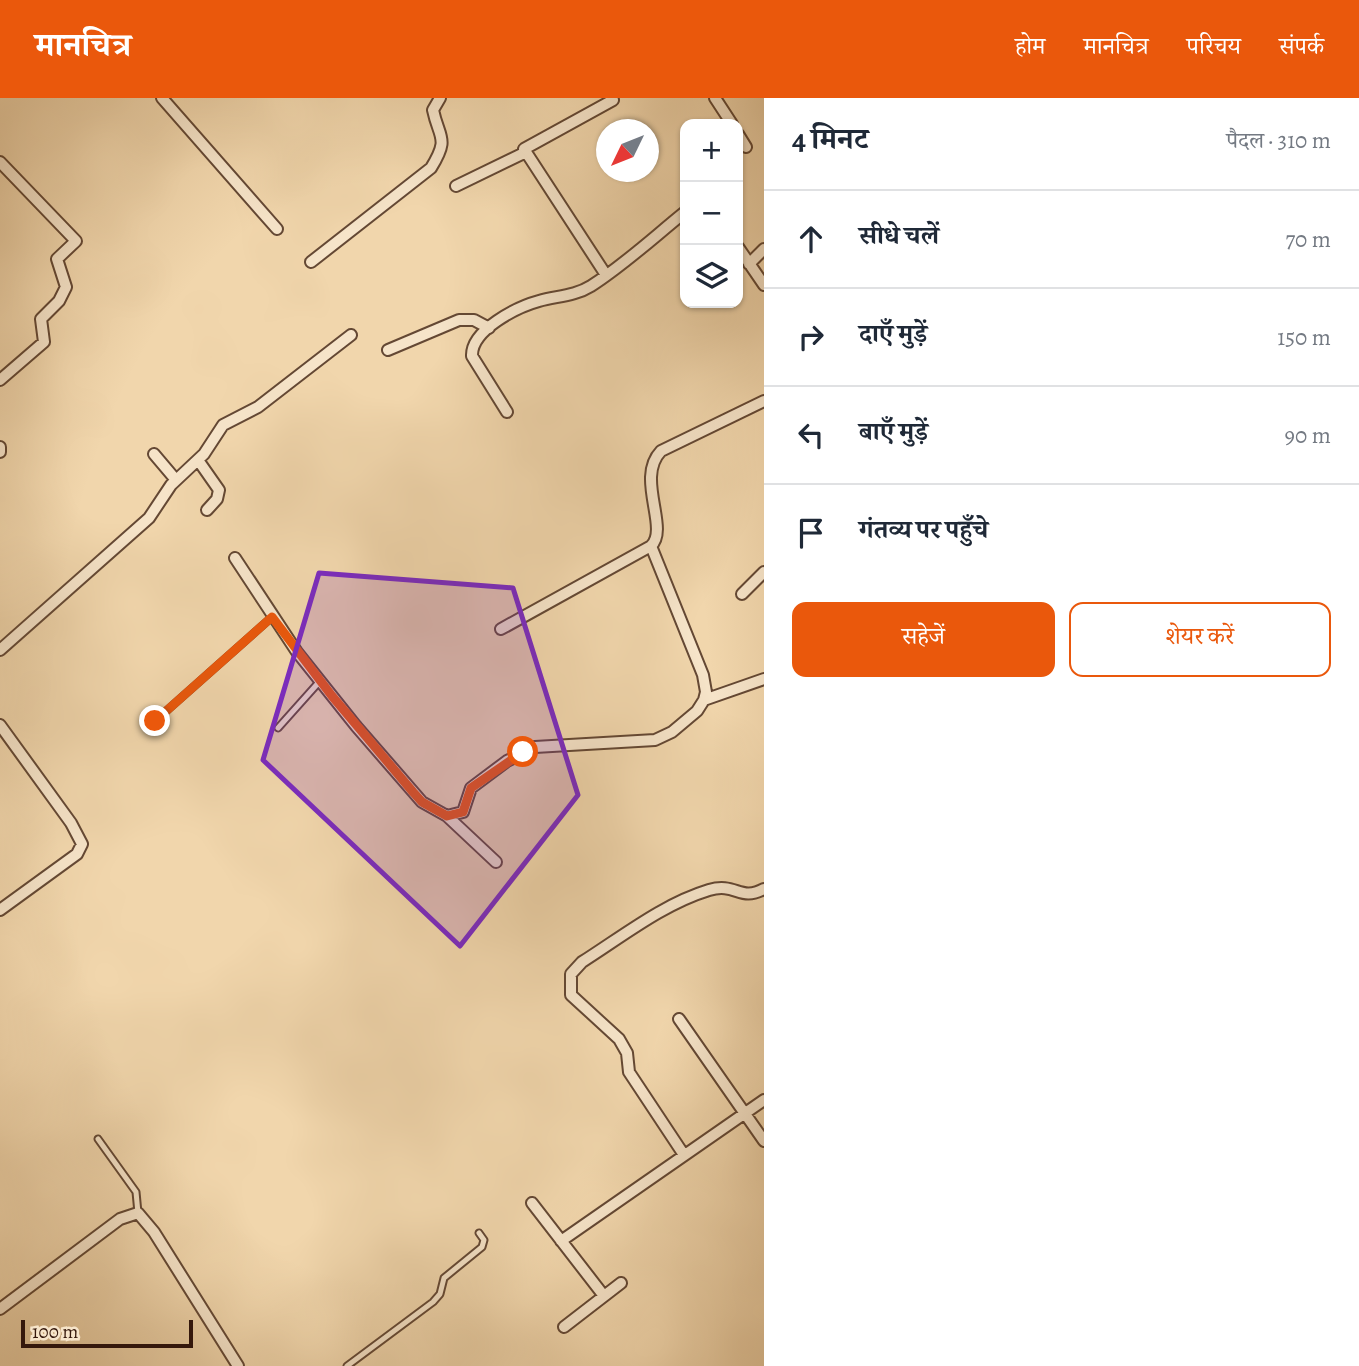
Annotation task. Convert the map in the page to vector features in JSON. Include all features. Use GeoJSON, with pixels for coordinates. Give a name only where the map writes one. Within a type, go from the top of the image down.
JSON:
{"type":"FeatureCollection","features":[{"type":"Feature","properties":{"kind":"street"},"geometry":{"type":"LineString","coordinates":[[162,98],[277,229]]}},
{"type":"Feature","properties":{"kind":"street"},"geometry":{"type":"LineString","coordinates":[[311,262],[431,168],[440,154],[442,141],[442,130],[433,114],[440,98]]}},
{"type":"Feature","properties":{"kind":"street"},"geometry":{"type":"LineString","coordinates":[[715,98],[729,119]]}},
{"type":"Feature","properties":{"kind":"street"},"geometry":{"type":"LineString","coordinates":[[456,186],[524,153],[529,143],[613,100]]}},
{"type":"Feature","properties":{"kind":"street"},"geometry":{"type":"LineString","coordinates":[[743,142],[746,147]]}},
{"type":"Feature","properties":{"kind":"street"},"geometry":{"type":"LineString","coordinates":[[524,153],[606,275]]}},
{"type":"Feature","properties":{"kind":"street"},"geometry":{"type":"LineString","coordinates":[[0,162],[76,241],[57,259],[66,287],[58,301],[41,318],[44,342],[0,380]]}},
{"type":"Feature","properties":{"kind":"street"},"geometry":{"type":"LineString","coordinates":[[507,412],[472,356],[472,345],[489,328],[529,304],[582,292],[680,216]]}},
{"type":"Feature","properties":{"kind":"street"},"geometry":{"type":"LineString","coordinates":[[749,264],[764,249]]}},
{"type":"Feature","properties":{"kind":"street"},"geometry":{"type":"LineString","coordinates":[[743,255],[764,285]]}},
{"type":"Feature","properties":{"kind":"street"},"geometry":{"type":"LineString","coordinates":[[388,351],[459,320],[474,320],[489,328]]}},
{"type":"Feature","properties":{"kind":"street"},"geometry":{"type":"LineString","coordinates":[[0,650],[149,518],[176,480],[198,460],[223,425],[264,403],[351,335]]}},
{"type":"Feature","properties":{"kind":"street"},"geometry":{"type":"LineString","coordinates":[[502,629],[651,546],[656,536],[650,469],[661,451],[761,402],[764,414]]}},
{"type":"Feature","properties":{"kind":"street"},"geometry":{"type":"LineString","coordinates":[[0,447],[0,452]]}},
{"type":"Feature","properties":{"kind":"street"},"geometry":{"type":"LineString","coordinates":[[155,454],[176,480]]}},
{"type":"Feature","properties":{"kind":"street"},"geometry":{"type":"LineString","coordinates":[[198,460],[219,490],[217,499],[206,510]]}},
{"type":"Feature","properties":{"kind":"street"},"geometry":{"type":"LineString","coordinates":[[447,816],[463,812],[471,788],[523,752],[553,745],[655,740],[671,732],[696,711],[706,692],[704,675],[651,546]]}},
{"type":"Feature","properties":{"kind":"street"},"geometry":{"type":"LineString","coordinates":[[234,558],[272,617],[320,681],[422,802],[447,816],[496,862]]}},
{"type":"Feature","properties":{"kind":"street"},"geometry":{"type":"LineString","coordinates":[[742,594],[764,572]]}},
{"type":"Feature","properties":{"kind":"street"},"geometry":{"type":"LineString","coordinates":[[704,700],[764,678]]}},
{"type":"Feature","properties":{"kind":"street"},"geometry":{"type":"LineString","coordinates":[[0,725],[71,823],[82,844],[77,854],[0,910]]}},
{"type":"Feature","properties":{"kind":"street"},"geometry":{"type":"LineString","coordinates":[[684,1155],[632,1077],[627,1054],[619,1040],[571,995],[571,974],[582,962],[689,896],[722,886],[745,895],[764,888]]}},
{"type":"Feature","properties":{"kind":"street"},"geometry":{"type":"LineString","coordinates":[[679,1019],[764,1141]]}},
{"type":"Feature","properties":{"kind":"street"},"geometry":{"type":"LineString","coordinates":[[561,1241],[764,1100]]}},
{"type":"Feature","properties":{"kind":"street"},"geometry":{"type":"LineString","coordinates":[[532,1203],[604,1296]]}},
{"type":"Feature","properties":{"kind":"street"},"geometry":{"type":"LineString","coordinates":[[0,1309],[120,1220],[138,1213],[154,1232],[236,1362],[222,1366]]}},
{"type":"Feature","properties":{"kind":"street"},"geometry":{"type":"LineString","coordinates":[[564,1327],[621,1283]]}},
{"type":"Feature","properties":{"kind":"lane"},"geometry":{"type":"LineString","coordinates":[[155,721],[272,617]]}},
{"type":"Feature","properties":{"kind":"lane"},"geometry":{"type":"LineString","coordinates":[[278,728],[320,681]]}},
{"type":"Feature","properties":{"kind":"lane"},"geometry":{"type":"LineString","coordinates":[[98,1139],[136,1192],[138,1213]]}},
{"type":"Feature","properties":{"kind":"lane"},"geometry":{"type":"LineString","coordinates":[[347,1366],[436,1298],[443,1278],[482,1247],[484,1240],[480,1233]]}},
{"type":"Feature","properties":{"kind":"highlighted area"},"geometry":{"type":"Polygon","coordinates":[[[319,573],[513,588],[578,795],[460,946],[263,760],[319,573]]]}},
{"type":"Feature","properties":{"kind":"route"},"geometry":{"type":"LineString","coordinates":[[155,721],[272,617],[356,726],[422,802],[439,812],[447,816],[463,812],[471,788],[523,752]]}}]}
